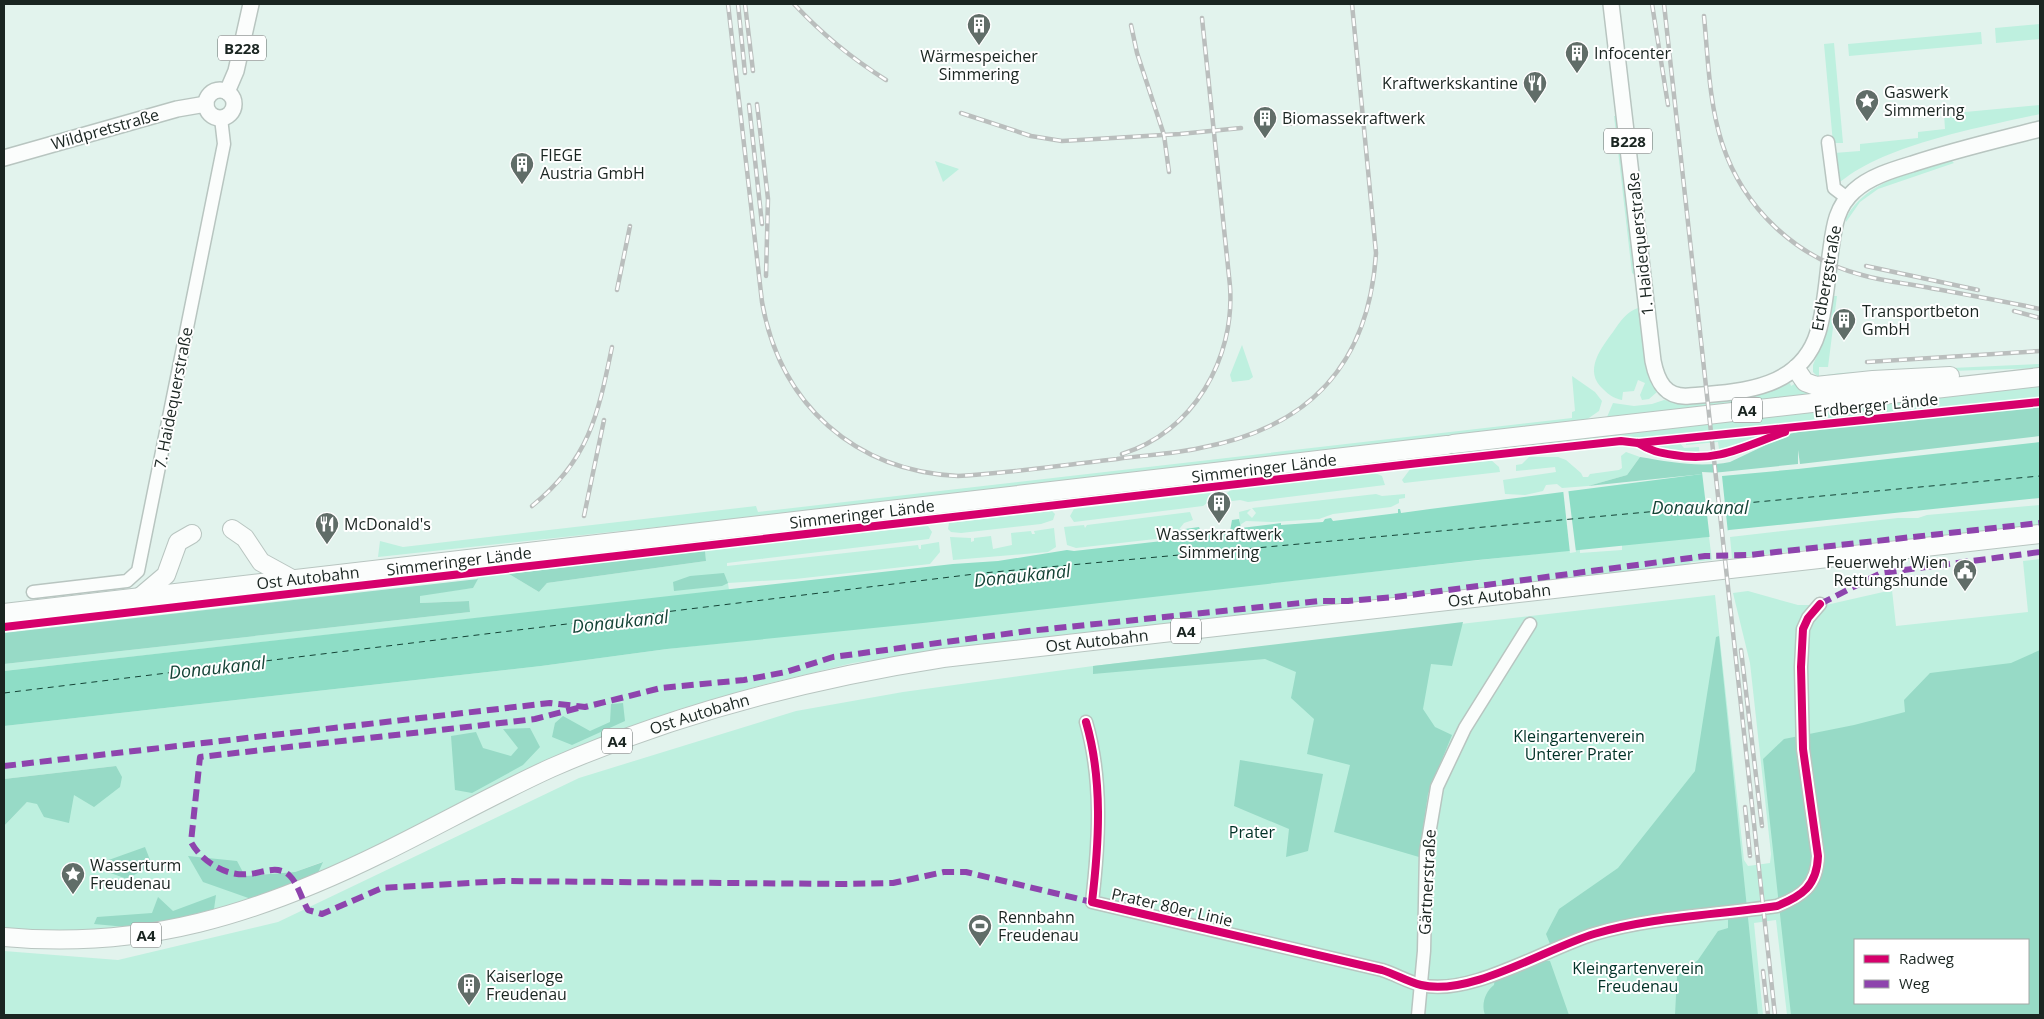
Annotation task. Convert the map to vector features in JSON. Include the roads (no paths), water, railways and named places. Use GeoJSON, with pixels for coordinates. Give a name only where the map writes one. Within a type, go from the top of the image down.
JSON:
{"type":"FeatureCollection","features":[{"type":"Feature","properties":{"kind":"highway"},"geometry":{"type":"LineString","coordinates":[[1796,369],[1805,382],[1816,386],[1873,380],[2040,372]]}},
{"type":"Feature","properties":{"kind":"highway","name":"Ost Autobahn"},"geometry":{"type":"LineString","coordinates":[[4,613],[2040,377]]}},
{"type":"Feature","properties":{"kind":"highway"},"geometry":{"type":"LineString","coordinates":[[232,529],[251,536],[261,562],[292,579]]}},
{"type":"Feature","properties":{"kind":"highway"},"geometry":{"type":"LineString","coordinates":[[139,598],[166,574],[178,542],[192,534]]}},
{"type":"Feature","properties":{"kind":"highway","name":"Ost Autobahn"},"geometry":{"type":"LineString","coordinates":[[4,937],[58,941],[138,936],[199,924],[283,897],[312,885],[382,853],[550,769],[598,748],[736,701],[833,676],[943,658],[2040,534]]}},
{"type":"Feature","properties":{"kind":"main road","name":"B228"},"geometry":{"type":"LineString","coordinates":[[227,92],[238,64],[251,4]]}},
{"type":"Feature","properties":{"kind":"main road","name":"1. Haidequerstraße"},"geometry":{"type":"LineString","coordinates":[[1611,4],[1653,361],[1656,378],[1668,391]]}},
{"type":"Feature","properties":{"kind":"main road"},"geometry":{"type":"LineString","coordinates":[[214,91],[227,92],[232,96],[235,106],[230,115],[221,118],[210,114],[206,104],[207,99],[214,91]]}},
{"type":"Feature","properties":{"kind":"main road","name":"Wildpretstraße"},"geometry":{"type":"LineString","coordinates":[[4,158],[177,109],[206,104]]}},
{"type":"Feature","properties":{"kind":"main road","name":"Erdbergstraße"},"geometry":{"type":"LineString","coordinates":[[1668,391],[1686,396],[1766,386],[1796,369],[1805,359],[1818,333],[1834,224],[1838,213],[1847,198],[1867,182],[1898,168],[1959,148],[2040,129]]}},
{"type":"Feature","properties":{"kind":"street","name":"7. Haidequerstraße"},"geometry":{"type":"LineString","coordinates":[[33,592],[126,580],[138,571],[224,144],[221,118]]}},
{"type":"Feature","properties":{"kind":"street"},"geometry":{"type":"LineString","coordinates":[[1828,142],[1834,188],[1847,198]]}},
{"type":"Feature","properties":{"kind":"street"},"geometry":{"type":"LineString","coordinates":[[1421,985],[1467,982],[1528,962],[1594,934],[1654,922],[1777,906],[1801,895],[1813,879],[1818,856],[1802,736],[1802,640],[1808,618],[1820,604]]}},
{"type":"Feature","properties":{"kind":"street","name":"Gärtnerstraße"},"geometry":{"type":"LineString","coordinates":[[1418,1015],[1421,985],[1426,852],[1438,788],[1465,728],[1530,624]]}},
{"type":"Feature","properties":{"kind":"street","name":"Prater 80er Linie"},"geometry":{"type":"LineString","coordinates":[[1086,722],[1094,747],[1098,808],[1097,860],[1092,902],[1382,970],[1421,985]]}},
{"type":"Feature","properties":{"kind":"water","name":"Donaukanal"},"geometry":{"type":"Polygon","coordinates":[[[2040,442],[2040,498],[1729,530],[1709,537],[1478,560],[923,623],[667,649],[541,666],[4,726],[4,671],[953,564],[998,561],[1067,550],[1074,551],[1171,540],[1178,530],[1199,527],[1202,534],[1196,537],[1197,539],[1209,534],[1230,531],[1232,520],[1239,519],[1241,528],[1281,523],[1281,525],[1323,522],[1325,519],[1331,518],[1333,521],[1398,513],[1398,509],[1400,509],[1401,513],[1702,474],[1722,476],[1798,469],[2040,442]]]}},
{"type":"Feature","properties":{"kind":"railway"},"geometry":{"type":"LineString","coordinates":[[728,4],[762,302],[771,339],[786,372],[805,401],[828,426],[855,446],[886,461],[921,471],[958,476],[1018,471],[1200,448],[1239,438],[1273,425],[1302,407],[1326,385],[1346,359],[1361,328],[1371,293],[1376,253],[1352,4]]}},
{"type":"Feature","properties":{"kind":"railway"},"geometry":{"type":"LineString","coordinates":[[738,4],[745,73]]}},
{"type":"Feature","properties":{"kind":"railway"},"geometry":{"type":"LineString","coordinates":[[745,4],[753,71]]}},
{"type":"Feature","properties":{"kind":"railway"},"geometry":{"type":"LineString","coordinates":[[794,4],[837,45],[886,80]]}},
{"type":"Feature","properties":{"kind":"railway"},"geometry":{"type":"LineString","coordinates":[[1652,4],[1668,105]]}},
{"type":"Feature","properties":{"kind":"railway"},"geometry":{"type":"LineString","coordinates":[[1664,4],[1775,1015]]}},
{"type":"Feature","properties":{"kind":"railway"},"geometry":{"type":"LineString","coordinates":[[1704,16],[1714,112],[1722,143],[1731,167],[1743,189],[1775,227],[1794,243],[1815,256],[1838,267],[1862,275],[2040,309]]}},
{"type":"Feature","properties":{"kind":"railway"},"geometry":{"type":"LineString","coordinates":[[1122,454],[1148,443],[1170,428],[1189,410],[1205,389],[1217,365],[1225,340],[1230,313],[1230,286],[1202,18]]}},
{"type":"Feature","properties":{"kind":"railway"},"geometry":{"type":"LineString","coordinates":[[1131,25],[1137,53],[1164,135],[1169,172]]}},
{"type":"Feature","properties":{"kind":"railway"},"geometry":{"type":"LineString","coordinates":[[757,104],[768,199],[766,276]]}},
{"type":"Feature","properties":{"kind":"railway"},"geometry":{"type":"LineString","coordinates":[[749,105],[762,224]]}},
{"type":"Feature","properties":{"kind":"railway"},"geometry":{"type":"LineString","coordinates":[[961,113],[1031,136],[1062,141],[1180,134],[1241,128]]}},
{"type":"Feature","properties":{"kind":"railway"},"geometry":{"type":"LineString","coordinates":[[1287,124],[1314,121]]}},
{"type":"Feature","properties":{"kind":"railway"},"geometry":{"type":"LineString","coordinates":[[617,290],[630,226]]}},
{"type":"Feature","properties":{"kind":"railway"},"geometry":{"type":"LineString","coordinates":[[1866,266],[1978,290]]}},
{"type":"Feature","properties":{"kind":"railway"},"geometry":{"type":"LineString","coordinates":[[2014,311],[2040,318]]}},
{"type":"Feature","properties":{"kind":"railway"},"geometry":{"type":"LineString","coordinates":[[532,506],[567,471],[579,453],[596,415],[612,347]]}},
{"type":"Feature","properties":{"kind":"railway"},"geometry":{"type":"LineString","coordinates":[[1867,362],[2040,351]]}},
{"type":"Feature","properties":{"kind":"railway"},"geometry":{"type":"LineString","coordinates":[[584,516],[604,420]]}},
{"type":"Feature","properties":{"kind":"railway"},"geometry":{"type":"LineString","coordinates":[[1741,650],[1762,826]]}},
{"type":"Feature","properties":{"kind":"railway"},"geometry":{"type":"LineString","coordinates":[[1745,807],[1750,856]]}},
{"type":"Feature","properties":{"kind":"railway"},"geometry":{"type":"LineString","coordinates":[[1763,971],[1768,1015]]}},
{"type":"Feature","properties":{"kind":"place","name":"Wärmespeicher Simmering"},"geometry":{"type":"Point","coordinates":[979,46]}},
{"type":"Feature","properties":{"kind":"place","name":"Infocenter"},"geometry":{"type":"Point","coordinates":[1577,74]}},
{"type":"Feature","properties":{"kind":"place","name":"Kraftwerkskantine"},"geometry":{"type":"Point","coordinates":[1535,104]}},
{"type":"Feature","properties":{"kind":"place","name":"Gaswerk Simmering"},"geometry":{"type":"Point","coordinates":[1867,122]}},
{"type":"Feature","properties":{"kind":"place","name":"Biomassekraftwerk"},"geometry":{"type":"Point","coordinates":[1265,139]}},
{"type":"Feature","properties":{"kind":"place","name":"FIEGE Austria GmbH"},"geometry":{"type":"Point","coordinates":[522,185]}},
{"type":"Feature","properties":{"kind":"place","name":"Transportbeton GmbH"},"geometry":{"type":"Point","coordinates":[1844,341]}},
{"type":"Feature","properties":{"kind":"place","name":"Wasserkraftwerk Simmering"},"geometry":{"type":"Point","coordinates":[1219,524]}},
{"type":"Feature","properties":{"kind":"place","name":"McDonald's"},"geometry":{"type":"Point","coordinates":[327,545]}},
{"type":"Feature","properties":{"kind":"place","name":"Feuerwehr Wien Rettungshunde"},"geometry":{"type":"Point","coordinates":[1965,592]}},
{"type":"Feature","properties":{"kind":"place","name":"Wasserturm Freudenau"},"geometry":{"type":"Point","coordinates":[73,895]}},
{"type":"Feature","properties":{"kind":"place","name":"Rennbahn Freudenau"},"geometry":{"type":"Point","coordinates":[980,947]}},
{"type":"Feature","properties":{"kind":"place","name":"Kaiserloge Freudenau"},"geometry":{"type":"Point","coordinates":[469,1006]}},
{"type":"Feature","properties":{"kind":"park label","name":"Kleingartenverein Unterer Prater"},"geometry":{"type":"Point","coordinates":[1579,745]}},
{"type":"Feature","properties":{"kind":"park label","name":"Prater"},"geometry":{"type":"Point","coordinates":[1252,832]}},
{"type":"Feature","properties":{"kind":"park label","name":"Kleingartenverein Freudenau"},"geometry":{"type":"Point","coordinates":[1638,977]}}]}
